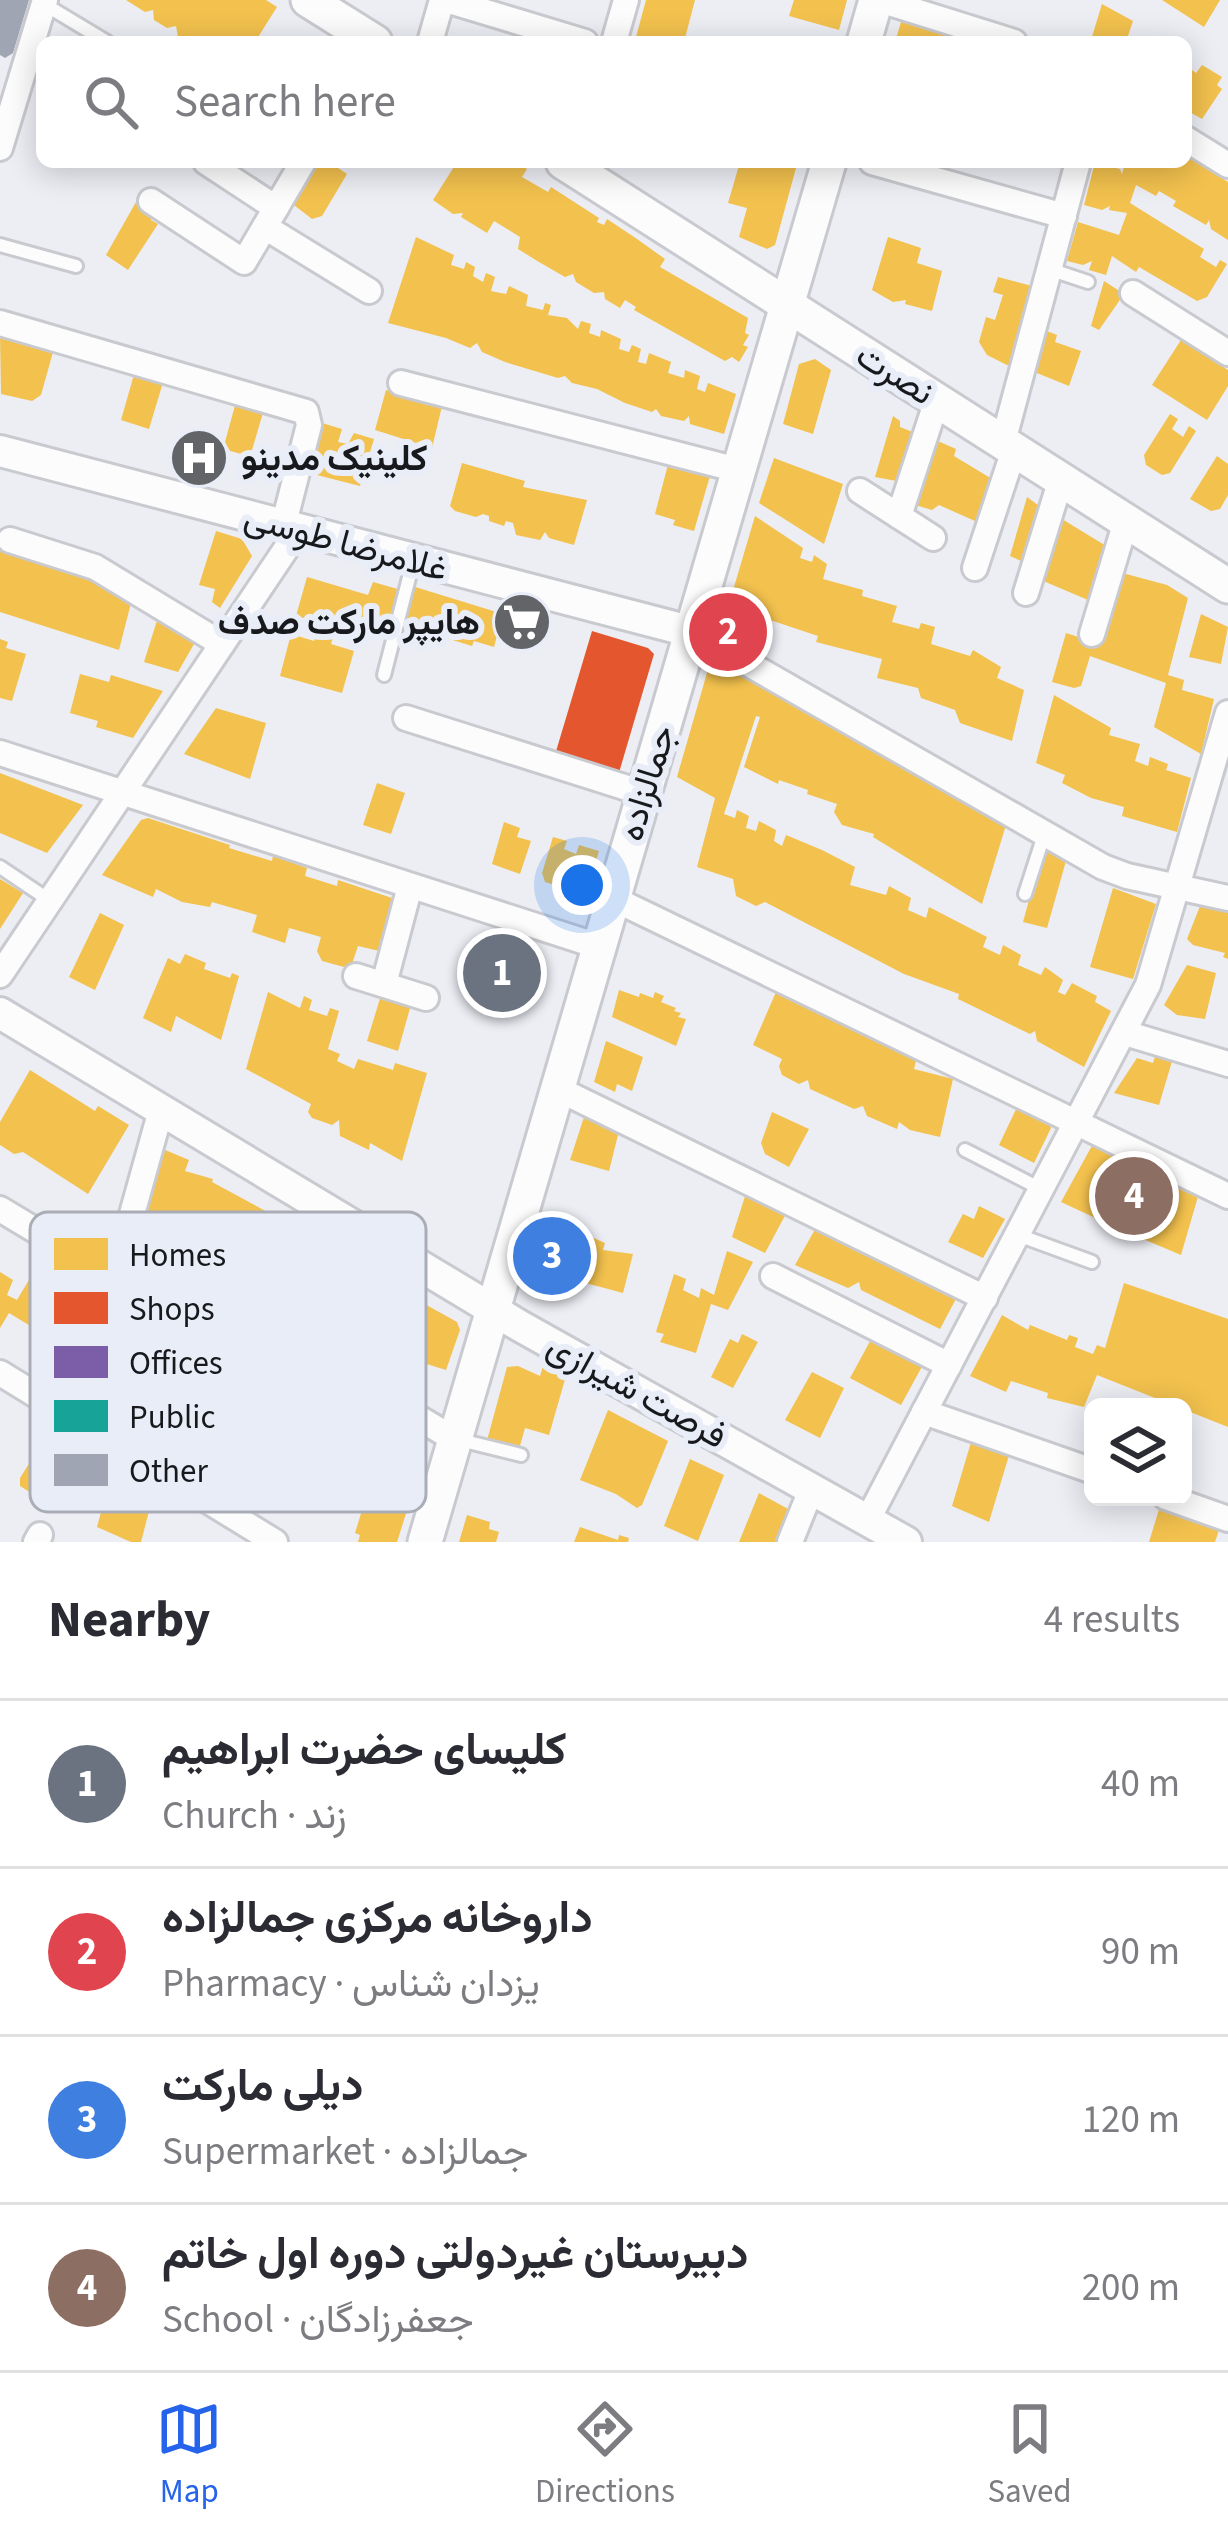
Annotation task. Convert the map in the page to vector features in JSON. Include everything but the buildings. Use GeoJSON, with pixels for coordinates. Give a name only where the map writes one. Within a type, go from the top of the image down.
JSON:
{"type":"FeatureCollection","features":[{"type":"Feature","properties":{"kind":"main road"},"geometry":{"type":"LineString","coordinates":[[308,0],[365,36]]}},
{"type":"Feature","properties":{"kind":"main road"},"geometry":{"type":"LineString","coordinates":[[866,36],[878,0]]}},
{"type":"Feature","properties":{"kind":"main road","name":"نصرت"},"geometry":{"type":"LineString","coordinates":[[579,168],[1228,586]]}},
{"type":"Feature","properties":{"kind":"main road","name":"جمالزاده"},"geometry":{"type":"LineString","coordinates":[[425,1542],[827,168]]}},
{"type":"Feature","properties":{"kind":"street"},"geometry":{"type":"LineString","coordinates":[[432,36],[444,0],[565,36]]}},
{"type":"Feature","properties":{"kind":"street"},"geometry":{"type":"LineString","coordinates":[[616,36],[626,0]]}},
{"type":"Feature","properties":{"kind":"street"},"geometry":{"type":"LineString","coordinates":[[878,0],[995,36]]}},
{"type":"Feature","properties":{"kind":"street"},"geometry":{"type":"LineString","coordinates":[[0,148],[10,75],[44,2]]}},
{"type":"Feature","properties":{"kind":"street"},"geometry":{"type":"LineString","coordinates":[[1192,143],[1228,165]]}},
{"type":"Feature","properties":{"kind":"street"},"geometry":{"type":"LineString","coordinates":[[213,168],[369,291]]}},
{"type":"Feature","properties":{"kind":"street"},"geometry":{"type":"LineString","coordinates":[[151,201],[244,262],[300,168]]}},
{"type":"Feature","properties":{"kind":"street"},"geometry":{"type":"LineString","coordinates":[[893,168],[1064,216]]}},
{"type":"Feature","properties":{"kind":"street"},"geometry":{"type":"LineString","coordinates":[[975,568],[1076,168]]}},
{"type":"Feature","properties":{"kind":"street"},"geometry":{"type":"LineString","coordinates":[[1133,293],[1228,353]]}},
{"type":"Feature","properties":{"kind":"street"},"geometry":{"type":"LineString","coordinates":[[0,323],[306,412],[309,425],[291,529],[222,644],[0,975]]}},
{"type":"Feature","properties":{"kind":"street"},"geometry":{"type":"LineString","coordinates":[[401,383],[738,470]]}},
{"type":"Feature","properties":{"kind":"street"},"geometry":{"type":"LineString","coordinates":[[899,516],[937,400]]}},
{"type":"Feature","properties":{"kind":"street","name":"غلامرضا طوسی"},"geometry":{"type":"LineString","coordinates":[[0,451],[693,632]]}},
{"type":"Feature","properties":{"kind":"street"},"geometry":{"type":"LineString","coordinates":[[1026,593],[1060,479]]}},
{"type":"Feature","properties":{"kind":"street"},"geometry":{"type":"LineString","coordinates":[[860,491],[933,538]]}},
{"type":"Feature","properties":{"kind":"street"},"geometry":{"type":"LineString","coordinates":[[1092,634],[1126,521]]}},
{"type":"Feature","properties":{"kind":"street"},"geometry":{"type":"LineString","coordinates":[[10,540],[95,567],[222,644]]}},
{"type":"Feature","properties":{"kind":"street"},"geometry":{"type":"LineString","coordinates":[[693,632],[1118,873],[1228,898]]}},
{"type":"Feature","properties":{"kind":"street"},"geometry":{"type":"LineString","coordinates":[[867,1521],[1078,1124],[1154,970],[1228,713]]}},
{"type":"Feature","properties":{"kind":"street"},"geometry":{"type":"LineString","coordinates":[[406,718],[643,793]]}},
{"type":"Feature","properties":{"kind":"street"},"geometry":{"type":"LineString","coordinates":[[0,753],[598,946]]}},
{"type":"Feature","properties":{"kind":"street"},"geometry":{"type":"LineString","coordinates":[[384,984],[410,886]]}},
{"type":"Feature","properties":{"kind":"street"},"geometry":{"type":"LineString","coordinates":[[612,898],[1228,1196]]}},
{"type":"Feature","properties":{"kind":"street"},"geometry":{"type":"LineString","coordinates":[[356,976],[426,998]]}},
{"type":"Feature","properties":{"kind":"street","name":"فرصت شیرازی"},"geometry":{"type":"LineString","coordinates":[[0,1013],[331,1212]]}},
{"type":"Feature","properties":{"kind":"street"},"geometry":{"type":"LineString","coordinates":[[1125,1033],[1228,1064]]}},
{"type":"Feature","properties":{"kind":"street"},"geometry":{"type":"LineString","coordinates":[[556,1088],[985,1298]]}},
{"type":"Feature","properties":{"kind":"street"},"geometry":{"type":"LineString","coordinates":[[131,1212],[160,1110]]}},
{"type":"Feature","properties":{"kind":"street"},"geometry":{"type":"LineString","coordinates":[[0,1209],[30,1227]]}},
{"type":"Feature","properties":{"kind":"street","name":"فرصت شیرازی"},"geometry":{"type":"LineString","coordinates":[[426,1269],[906,1542]]}},
{"type":"Feature","properties":{"kind":"street"},"geometry":{"type":"LineString","coordinates":[[773,1276],[949,1365]]}},
{"type":"Feature","properties":{"kind":"street"},"geometry":{"type":"LineString","coordinates":[[0,1373],[30,1391]]}},
{"type":"Feature","properties":{"kind":"street"},"geometry":{"type":"LineString","coordinates":[[924,1412],[1084,1468]]}},
{"type":"Feature","properties":{"kind":"street"},"geometry":{"type":"LineString","coordinates":[[426,1422],[454,1439]]}},
{"type":"Feature","properties":{"kind":"street"},"geometry":{"type":"LineString","coordinates":[[790,1542],[811,1490]]}},
{"type":"Feature","properties":{"kind":"street"},"geometry":{"type":"LineString","coordinates":[[1191,1506],[1228,1519]]}},
{"type":"Feature","properties":{"kind":"street"},"geometry":{"type":"LineString","coordinates":[[226,1512],[275,1542]]}},
{"type":"Feature","properties":{"kind":"lane"},"geometry":{"type":"LineString","coordinates":[[44,2],[98,36]]}},
{"type":"Feature","properties":{"kind":"lane"},"geometry":{"type":"LineString","coordinates":[[0,245],[76,266]]}},
{"type":"Feature","properties":{"kind":"lane"},"geometry":{"type":"LineString","coordinates":[[1049,269],[1088,282]]}},
{"type":"Feature","properties":{"kind":"lane"},"geometry":{"type":"LineString","coordinates":[[384,675],[413,560]]}},
{"type":"Feature","properties":{"kind":"lane"},"geometry":{"type":"LineString","coordinates":[[1025,894],[1044,835]]}},
{"type":"Feature","properties":{"kind":"lane"},"geometry":{"type":"LineString","coordinates":[[0,867],[50,901]]}},
{"type":"Feature","properties":{"kind":"lane"},"geometry":{"type":"LineString","coordinates":[[965,1150],[1042,1190]]}},
{"type":"Feature","properties":{"kind":"lane"},"geometry":{"type":"LineString","coordinates":[[1018,1235],[1092,1262]]}},
{"type":"Feature","properties":{"kind":"lane"},"geometry":{"type":"LineString","coordinates":[[454,1439],[521,1455]]}},
{"type":"Feature","properties":{"kind":"place","name":"کلینیک مدینو"},"geometry":{"type":"Point","coordinates":[199,458]}},
{"type":"Feature","properties":{"kind":"place","name":"هايپر ماركت صدف"},"geometry":{"type":"Point","coordinates":[522,622]}},
{"type":"Feature","properties":{"kind":"place","name":"داروخانه مرکزی جمالزاده"},"geometry":{"type":"Point","coordinates":[728,632]}},
{"type":"Feature","properties":{"kind":"place","name":"کلیسای حضرت ابراهیم"},"geometry":{"type":"Point","coordinates":[502,973]}},
{"type":"Feature","properties":{"kind":"place","name":"دبیرستان غیردولتی دوره اول خاتم"},"geometry":{"type":"Point","coordinates":[1134,1196]}},
{"type":"Feature","properties":{"kind":"place","name":"دیلی مارکت"},"geometry":{"type":"Point","coordinates":[552,1256]}}]}
